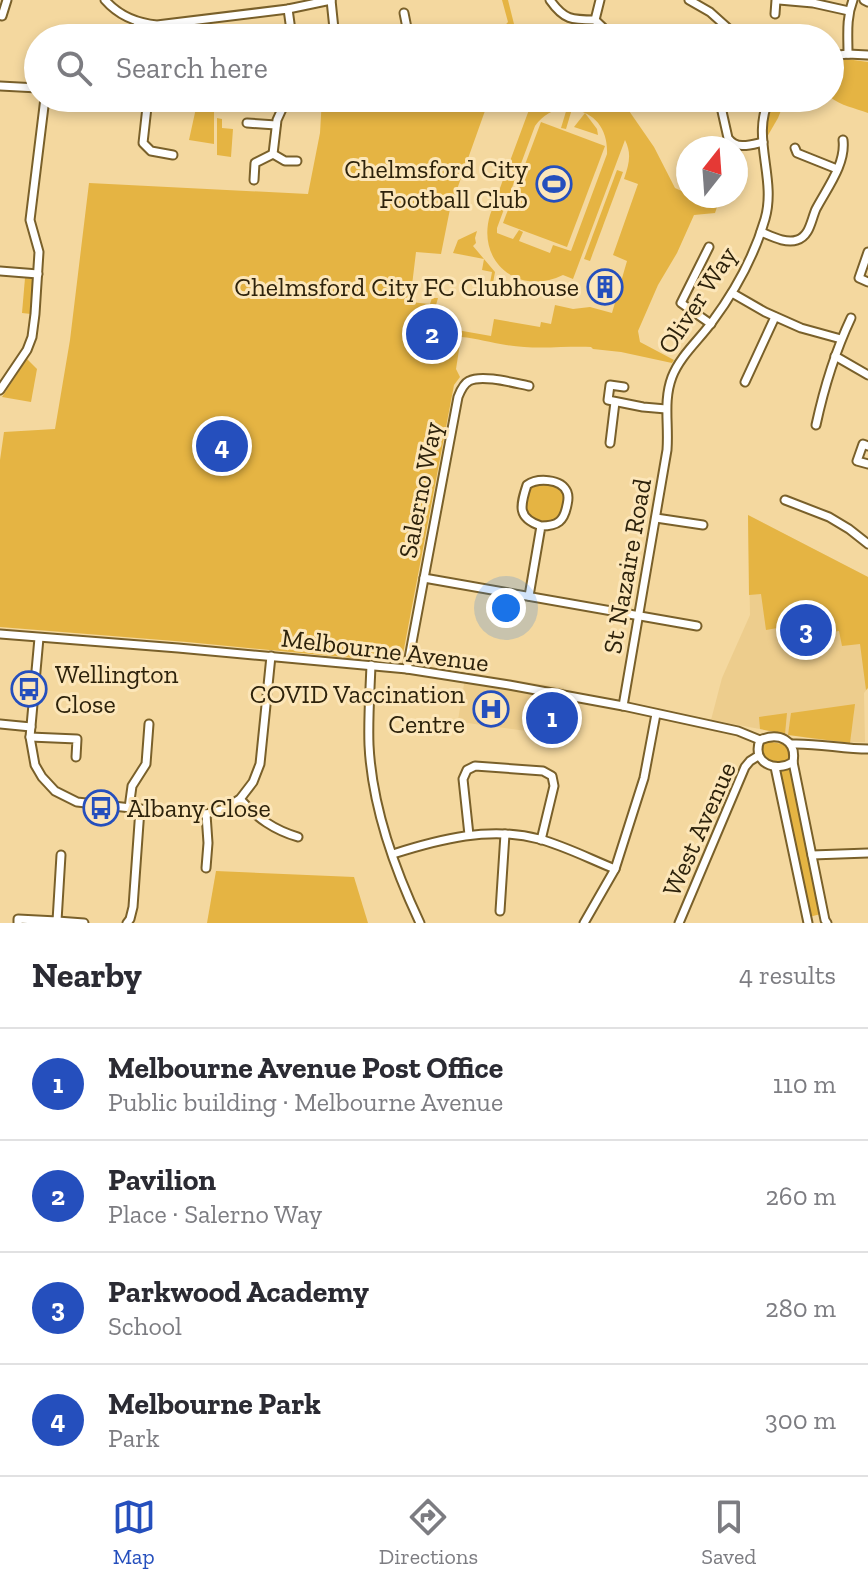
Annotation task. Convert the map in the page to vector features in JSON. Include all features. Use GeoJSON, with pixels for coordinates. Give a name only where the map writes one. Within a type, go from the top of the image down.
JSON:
{"type":"FeatureCollection","features":[{"type":"Feature","properties":{"kind":"street"},"geometry":{"type":"LineString","coordinates":[[2,16],[7,0]]}},
{"type":"Feature","properties":{"kind":"street"},"geometry":{"type":"LineString","coordinates":[[105,0],[118,12],[138,22],[157,24]]}},
{"type":"Feature","properties":{"kind":"street"},"geometry":{"type":"LineString","coordinates":[[174,24],[288,9],[331,0],[333,24]]}},
{"type":"Feature","properties":{"kind":"street"},"geometry":{"type":"LineString","coordinates":[[550,0],[560,14],[568,18],[595,20],[599,24]]}},
{"type":"Feature","properties":{"kind":"street"},"geometry":{"type":"LineString","coordinates":[[595,20],[600,0]]}},
{"type":"Feature","properties":{"kind":"street"},"geometry":{"type":"LineString","coordinates":[[689,0],[723,24]]}},
{"type":"Feature","properties":{"kind":"street"},"geometry":{"type":"LineString","coordinates":[[775,14],[778,0],[849,11]]}},
{"type":"Feature","properties":{"kind":"street"},"geometry":{"type":"LineString","coordinates":[[848,54],[849,11],[853,0]]}},
{"type":"Feature","properties":{"kind":"street"},"geometry":{"type":"LineString","coordinates":[[288,9],[290,24]]}},
{"type":"Feature","properties":{"kind":"street"},"geometry":{"type":"LineString","coordinates":[[404,13],[406,24]]}},
{"type":"Feature","properties":{"kind":"street"},"geometry":{"type":"LineString","coordinates":[[844,54],[868,55]]}},
{"type":"Feature","properties":{"kind":"street"},"geometry":{"type":"LineString","coordinates":[[0,86],[24,87]]}},
{"type":"Feature","properties":{"kind":"street"},"geometry":{"type":"LineString","coordinates":[[0,390],[27,350],[32,337],[39,252],[30,220],[43,112]]}},
{"type":"Feature","properties":{"kind":"street"},"geometry":{"type":"LineString","coordinates":[[146,112],[143,143],[151,151],[173,155]]}},
{"type":"Feature","properties":{"kind":"street"},"geometry":{"type":"LineString","coordinates":[[273,154],[276,125],[281,112]]}},
{"type":"Feature","properties":{"kind":"street"},"geometry":{"type":"LineString","coordinates":[[722,112],[732,143],[763,142]]}},
{"type":"Feature","properties":{"kind":"street","name":"Oliver Way"},"geometry":{"type":"LineString","coordinates":[[669,432],[666,409],[673,374],[732,293],[761,232],[769,191],[761,129],[765,112]]}},
{"type":"Feature","properties":{"kind":"street"},"geometry":{"type":"LineString","coordinates":[[247,123],[276,125]]}},
{"type":"Feature","properties":{"kind":"street"},"geometry":{"type":"LineString","coordinates":[[761,232],[790,241],[805,236],[837,169],[844,148],[843,140]]}},
{"type":"Feature","properties":{"kind":"street"},"geometry":{"type":"LineString","coordinates":[[795,148],[801,155],[837,169]]}},
{"type":"Feature","properties":{"kind":"street"},"geometry":{"type":"LineString","coordinates":[[273,154],[285,161],[297,161]]}},
{"type":"Feature","properties":{"kind":"street"},"geometry":{"type":"LineString","coordinates":[[254,180],[255,163],[273,154]]}},
{"type":"Feature","properties":{"kind":"street"},"geometry":{"type":"LineString","coordinates":[[709,247],[681,303],[711,324]]}},
{"type":"Feature","properties":{"kind":"street"},"geometry":{"type":"LineString","coordinates":[[868,252],[859,278],[868,282]]}},
{"type":"Feature","properties":{"kind":"street"},"geometry":{"type":"LineString","coordinates":[[0,271],[38,274]]}},
{"type":"Feature","properties":{"kind":"street"},"geometry":{"type":"LineString","coordinates":[[732,293],[801,328],[841,339]]}},
{"type":"Feature","properties":{"kind":"street"},"geometry":{"type":"LineString","coordinates":[[745,382],[775,317]]}},
{"type":"Feature","properties":{"kind":"street"},"geometry":{"type":"LineString","coordinates":[[816,425],[835,356],[851,318]]}},
{"type":"Feature","properties":{"kind":"street"},"geometry":{"type":"LineString","coordinates":[[835,356],[868,375]]}},
{"type":"Feature","properties":{"kind":"street","name":"Salerno Way"},"geometry":{"type":"LineString","coordinates":[[407,669],[458,397],[470,381],[482,378],[529,386]]}},
{"type":"Feature","properties":{"kind":"street","name":"St Nazaire Road"},"geometry":{"type":"LineString","coordinates":[[610,443],[615,402],[608,400],[610,385],[624,387]]}},
{"type":"Feature","properties":{"kind":"street"},"geometry":{"type":"LineString","coordinates":[[615,402],[666,409]]}},
{"type":"Feature","properties":{"kind":"street","name":"St Nazaire Road"},"geometry":{"type":"LineString","coordinates":[[623,706],[669,432]]}},
{"type":"Feature","properties":{"kind":"street"},"geometry":{"type":"LineString","coordinates":[[868,446],[863,444],[857,461],[868,464]]}},
{"type":"Feature","properties":{"kind":"street"},"geometry":{"type":"LineString","coordinates":[[536,480],[556,483],[568,493],[561,521],[541,526],[527,520],[522,511],[527,485],[536,480]]}},
{"type":"Feature","properties":{"kind":"street"},"geometry":{"type":"LineString","coordinates":[[785,500],[829,517],[868,544]]}},
{"type":"Feature","properties":{"kind":"street"},"geometry":{"type":"LineString","coordinates":[[656,518],[703,525]]}},
{"type":"Feature","properties":{"kind":"street"},"geometry":{"type":"LineString","coordinates":[[529,596],[541,526]]}},
{"type":"Feature","properties":{"kind":"street"},"geometry":{"type":"LineString","coordinates":[[424,578],[697,626]]}},
{"type":"Feature","properties":{"kind":"street","name":"Melbourne Avenue"},"geometry":{"type":"LineString","coordinates":[[0,634],[407,669],[623,706],[738,731],[760,740],[776,737],[792,744],[868,749]]}},
{"type":"Feature","properties":{"kind":"street"},"geometry":{"type":"LineString","coordinates":[[39,638],[30,737],[35,765],[42,777],[55,791],[77,802],[140,809],[206,814],[224,809],[240,799],[253,782],[260,764],[271,656]]}},
{"type":"Feature","properties":{"kind":"street"},"geometry":{"type":"LineString","coordinates":[[371,665],[370,762],[383,827],[420,923]]}},
{"type":"Feature","properties":{"kind":"street"},"geometry":{"type":"LineString","coordinates":[[584,923],[615,869],[644,778],[656,714]]}},
{"type":"Feature","properties":{"kind":"street"},"geometry":{"type":"LineString","coordinates":[[0,724],[31,727]]}},
{"type":"Feature","properties":{"kind":"street"},"geometry":{"type":"LineString","coordinates":[[129,808],[132,786],[146,764],[149,724]]}},
{"type":"Feature","properties":{"kind":"street"},"geometry":{"type":"LineString","coordinates":[[30,737],[77,739],[76,757]]}},
{"type":"Feature","properties":{"kind":"street"},"geometry":{"type":"LineString","coordinates":[[760,740],[758,756],[766,763],[775,767],[793,762]]}},
{"type":"Feature","properties":{"kind":"street"},"geometry":{"type":"LineString","coordinates":[[775,767],[808,923],[816,918],[826,921],[793,762],[795,752],[792,744]]}},
{"type":"Feature","properties":{"kind":"street","name":"West Avenue"},"geometry":{"type":"LineString","coordinates":[[679,923],[745,767],[758,756]]}},
{"type":"Feature","properties":{"kind":"street"},"geometry":{"type":"LineString","coordinates":[[469,835],[464,773],[475,766],[543,771],[552,776],[554,786],[541,840]]}},
{"type":"Feature","properties":{"kind":"street"},"geometry":{"type":"LineString","coordinates":[[240,799],[273,828],[298,837]]}},
{"type":"Feature","properties":{"kind":"street"},"geometry":{"type":"LineString","coordinates":[[127,923],[133,907],[140,809]]}},
{"type":"Feature","properties":{"kind":"street"},"geometry":{"type":"LineString","coordinates":[[206,814],[206,868]]}},
{"type":"Feature","properties":{"kind":"street"},"geometry":{"type":"LineString","coordinates":[[393,854],[469,835],[505,834],[541,840],[615,869]]}},
{"type":"Feature","properties":{"kind":"street"},"geometry":{"type":"LineString","coordinates":[[500,911],[505,834]]}},
{"type":"Feature","properties":{"kind":"street"},"geometry":{"type":"LineString","coordinates":[[812,855],[868,853]]}},
{"type":"Feature","properties":{"kind":"street"},"geometry":{"type":"LineString","coordinates":[[57,921],[61,855]]}},
{"type":"Feature","properties":{"kind":"street"},"geometry":{"type":"LineString","coordinates":[[18,923],[18,919],[84,923]]}},
{"type":"Feature","properties":{"kind":"shaded area"},"geometry":{"type":"Polygon","coordinates":[[[502,0],[508,0],[514,24],[506,24],[502,0]]]}},
{"type":"Feature","properties":{"kind":"shaded area"},"geometry":{"type":"Polygon","coordinates":[[[844,59],[868,62],[868,113],[844,105],[844,59]]]}},
{"type":"Feature","properties":{"kind":"shaded area"},"geometry":{"type":"Polygon","coordinates":[[[195,112],[214,112],[214,144],[189,140],[195,112]]]}},
{"type":"Feature","properties":{"kind":"shaded area"},"geometry":{"type":"Polygon","coordinates":[[[321,112],[485,112],[450,209],[441,254],[416,252],[410,302],[430,304],[432,298],[438,298],[436,305],[440,327],[491,336],[494,319],[540,327],[541,322],[551,324],[555,305],[573,309],[590,307],[612,313],[627,261],[613,255],[638,184],[624,179],[629,159],[625,140],[573,279],[563,275],[547,281],[531,282],[505,271],[495,260],[487,232],[490,215],[528,112],[552,112],[535,126],[497,233],[513,239],[519,230],[523,232],[519,241],[550,253],[553,245],[571,251],[607,154],[603,130],[583,112],[630,112],[654,147],[676,188],[676,208],[717,208],[715,213],[694,215],[638,331],[640,342],[674,360],[672,363],[591,347],[538,348],[461,337],[456,369],[460,377],[454,385],[403,654],[399,661],[394,662],[0,627],[0,460],[4,432],[55,429],[70,340],[89,183],[308,194],[321,112]]]}},
{"type":"Feature","properties":{"kind":"shaded area"},"geometry":{"type":"Polygon","coordinates":[[[566,112],[571,112],[566,129],[561,128],[566,112]]]}},
{"type":"Feature","properties":{"kind":"shaded area"},"geometry":{"type":"Polygon","coordinates":[[[770,112],[780,112],[767,137],[766,127],[770,112]]]}},
{"type":"Feature","properties":{"kind":"shaded area"},"geometry":{"type":"Polygon","coordinates":[[[585,113],[597,129],[598,135],[574,127],[585,113]]]}},
{"type":"Feature","properties":{"kind":"shaded area"},"geometry":{"type":"Polygon","coordinates":[[[217,118],[222,119],[222,128],[233,129],[231,157],[217,155],[217,118]]]}},
{"type":"Feature","properties":{"kind":"shaded area","name":"Chelmsford City Football Club"},"geometry":{"type":"Polygon","coordinates":[[[541,122],[605,146],[567,247],[503,223],[541,122]]]}},
{"type":"Feature","properties":{"kind":"shaded area"},"geometry":{"type":"Polygon","coordinates":[[[617,170],[623,172],[590,261],[584,259],[617,170]]]}},
{"type":"Feature","properties":{"kind":"shaded area"},"geometry":{"type":"Polygon","coordinates":[[[477,231],[473,246],[484,259],[453,253],[458,240],[477,231]]]}},
{"type":"Feature","properties":{"kind":"shaded area"},"geometry":{"type":"Polygon","coordinates":[[[484,259],[495,272],[493,283],[541,293],[490,283],[492,272],[482,270],[484,259]]]}},
{"type":"Feature","properties":{"kind":"shaded area"},"geometry":{"type":"Polygon","coordinates":[[[25,278],[33,282],[31,314],[22,313],[25,278]]]}},
{"type":"Feature","properties":{"kind":"shaded area"},"geometry":{"type":"Polygon","coordinates":[[[27,359],[37,369],[31,402],[2,397],[27,359]]]}},
{"type":"Feature","properties":{"kind":"shaded area"},"geometry":{"type":"Polygon","coordinates":[[[541,482],[557,487],[565,494],[564,505],[556,521],[539,521],[525,510],[530,487],[541,482]]]}},
{"type":"Feature","properties":{"kind":"shaded area"},"geometry":{"type":"Polygon","coordinates":[[[748,515],[868,577],[865,742],[808,738],[711,720],[722,678],[750,615],[748,515]]]}},
{"type":"Feature","properties":{"kind":"shaded area"},"geometry":{"type":"Polygon","coordinates":[[[748,515],[868,577],[866,690],[860,644],[842,646],[839,631],[826,633],[824,625],[806,627],[805,620],[783,622],[783,627],[766,630],[761,594],[749,595],[748,515]]]}},
{"type":"Feature","properties":{"kind":"shaded area"},"geometry":{"type":"Polygon","coordinates":[[[466,672],[564,688],[555,735],[460,722],[466,672]]]}},
{"type":"Feature","properties":{"kind":"shaded area"},"geometry":{"type":"Polygon","coordinates":[[[855,704],[850,743],[788,735],[791,713],[855,704]]]}},
{"type":"Feature","properties":{"kind":"shaded area"},"geometry":{"type":"Polygon","coordinates":[[[787,713],[785,734],[760,729],[759,717],[787,713]]]}},
{"type":"Feature","properties":{"kind":"shaded area"},"geometry":{"type":"Polygon","coordinates":[[[767,741],[787,745],[790,751],[788,761],[779,765],[765,758],[761,748],[767,741]]]}},
{"type":"Feature","properties":{"kind":"shaded area"},"geometry":{"type":"Polygon","coordinates":[[[792,769],[821,914],[809,917],[780,771],[792,769]]]}},
{"type":"Feature","properties":{"kind":"shaded area"},"geometry":{"type":"Polygon","coordinates":[[[216,871],[354,877],[368,923],[207,923],[216,871]]]}},
{"type":"Feature","properties":{"kind":"place","name":"Chelmsford City Football Club"},"geometry":{"type":"Point","coordinates":[554,184]}},
{"type":"Feature","properties":{"kind":"place","name":"Chelmsford City FC Clubhouse"},"geometry":{"type":"Point","coordinates":[605,287]}},
{"type":"Feature","properties":{"kind":"place","name":"Pavilion"},"geometry":{"type":"Point","coordinates":[432,334]}},
{"type":"Feature","properties":{"kind":"place","name":"Melbourne Park"},"geometry":{"type":"Point","coordinates":[222,446]}},
{"type":"Feature","properties":{"kind":"place","name":"Parkwood Academy"},"geometry":{"type":"Point","coordinates":[806,630]}},
{"type":"Feature","properties":{"kind":"place","name":"Wellington Close"},"geometry":{"type":"Point","coordinates":[29,689]}},
{"type":"Feature","properties":{"kind":"place","name":"COVID Vaccination Centre"},"geometry":{"type":"Point","coordinates":[491,709]}},
{"type":"Feature","properties":{"kind":"place","name":"Melbourne Avenue Post Office"},"geometry":{"type":"Point","coordinates":[552,718]}},
{"type":"Feature","properties":{"kind":"place","name":"Albany Close"},"geometry":{"type":"Point","coordinates":[101,808]}}]}
